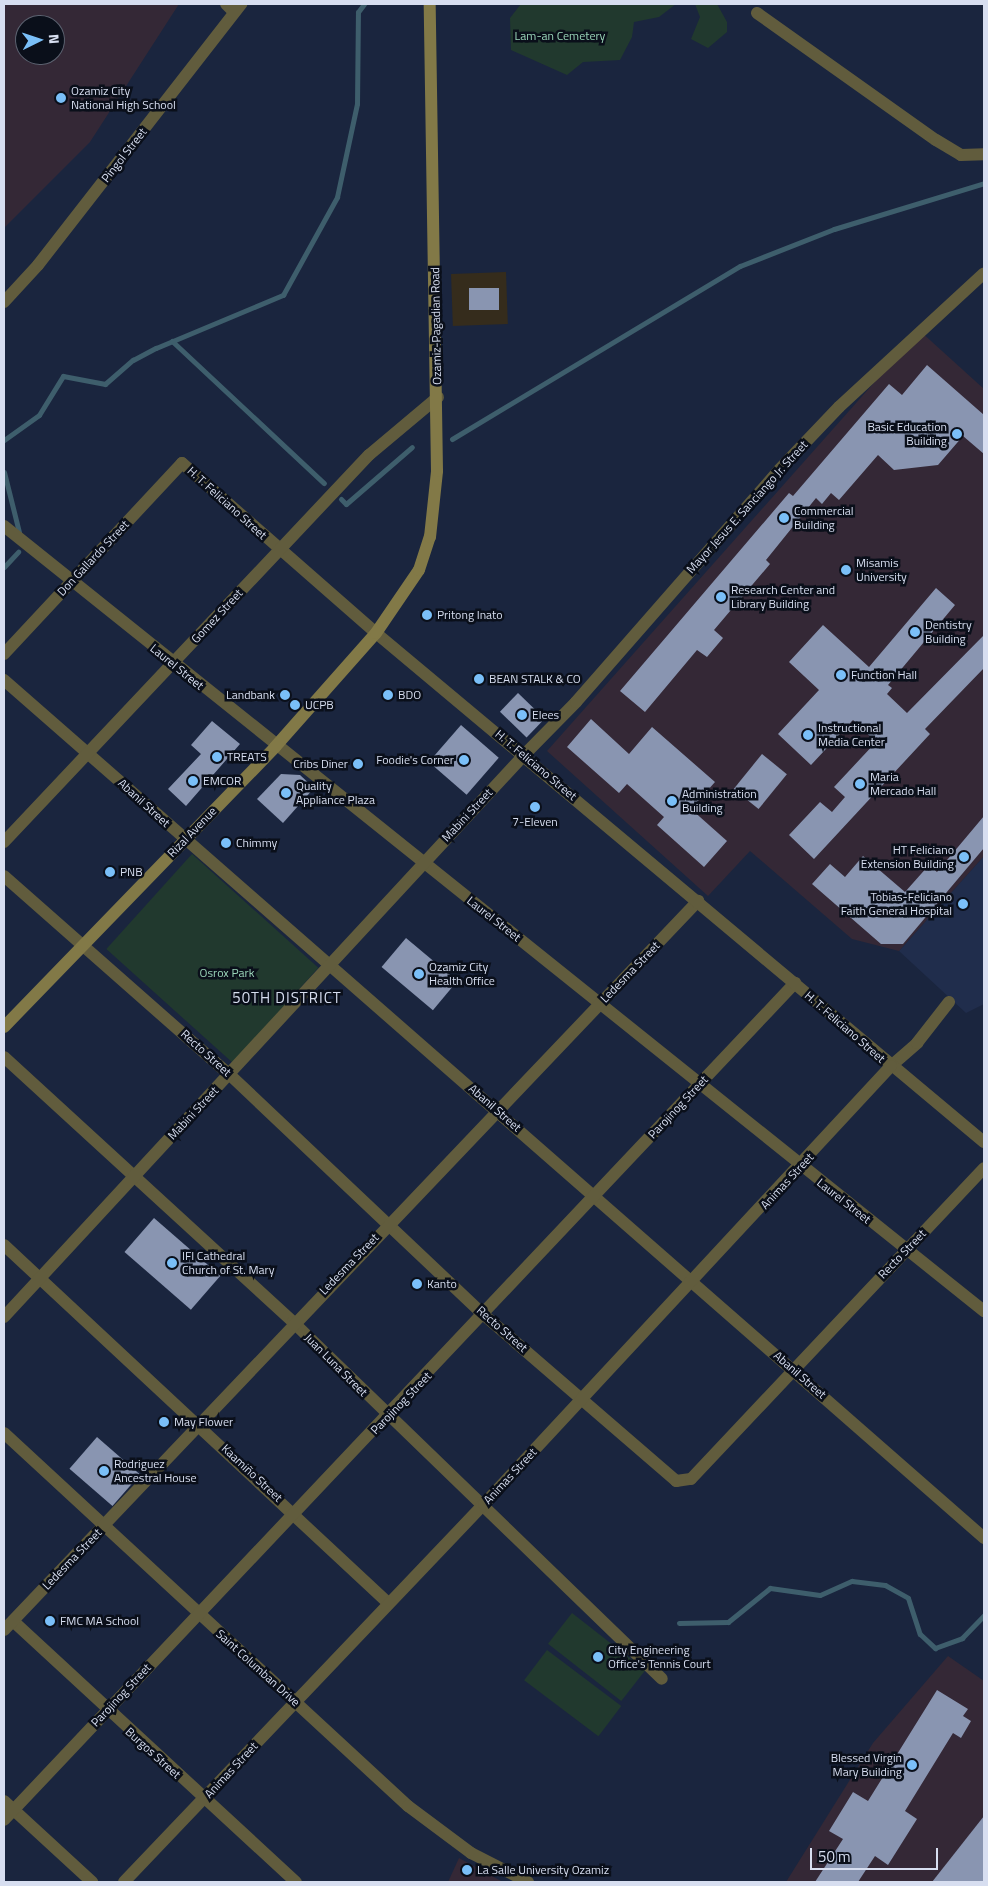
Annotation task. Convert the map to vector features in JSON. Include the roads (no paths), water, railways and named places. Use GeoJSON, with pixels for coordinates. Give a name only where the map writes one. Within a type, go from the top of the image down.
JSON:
{"type":"FeatureCollection","features":[{"type":"Feature","properties":{"kind":"main road","name":"Ozamiz-Pagadian Road"},"geometry":{"type":"LineString","coordinates":[[376,633],[419,570],[430,537],[436,503],[438,397],[430,4]]}},
{"type":"Feature","properties":{"kind":"main road","name":"Rizal Avenue"},"geometry":{"type":"LineString","coordinates":[[4,1027],[82,943],[275,746],[376,633]]}},
{"type":"Feature","properties":{"kind":"street","name":"Pingol Street"},"geometry":{"type":"LineString","coordinates":[[4,302],[38,265],[234,6]]}},
{"type":"Feature","properties":{"kind":"street"},"geometry":{"type":"LineString","coordinates":[[757,12],[936,140],[961,155],[984,154]]}},
{"type":"Feature","properties":{"kind":"street","name":"Mayor Jesus E. Sanciango Jr. Street"},"geometry":{"type":"LineString","coordinates":[[524,755],[576,702],[779,470],[840,407],[984,273]]}},
{"type":"Feature","properties":{"kind":"street","name":"Gomez Street"},"geometry":{"type":"LineString","coordinates":[[4,842],[368,455],[438,397]]}},
{"type":"Feature","properties":{"kind":"street","name":"H. T. Feliciano Street"},"geometry":{"type":"LineString","coordinates":[[182,463],[376,633],[698,900],[891,1066],[984,1142]]}},
{"type":"Feature","properties":{"kind":"street","name":"Don Gallardo Street"},"geometry":{"type":"LineString","coordinates":[[4,654],[182,463]]}},
{"type":"Feature","properties":{"kind":"street","name":"Laurel Street"},"geometry":{"type":"LineString","coordinates":[[4,526],[172,664],[600,1002],[801,1167],[984,1312]]}},
{"type":"Feature","properties":{"kind":"street","name":"Abanil Street"},"geometry":{"type":"LineString","coordinates":[[4,680],[185,839],[330,962],[984,1538]]}},
{"type":"Feature","properties":{"kind":"street","name":"Mabini Street"},"geometry":{"type":"LineString","coordinates":[[4,1317],[39,1277],[230,1075],[422,862],[524,755]]}},
{"type":"Feature","properties":{"kind":"street","name":"Recto Street"},"geometry":{"type":"LineString","coordinates":[[4,876],[230,1075],[387,1225],[669,1478],[683,1481],[691,1479],[984,1168]]}},
{"type":"Feature","properties":{"kind":"street","name":"Ledesma Street"},"geometry":{"type":"LineString","coordinates":[[8,1625],[104,1526],[198,1422],[293,1322],[698,900]]}},
{"type":"Feature","properties":{"kind":"street","name":"Parojinog Street"},"geometry":{"type":"LineString","coordinates":[[4,1820],[8,1805],[106,1711],[294,1512],[388,1418],[795,983]]}},
{"type":"Feature","properties":{"kind":"street","name":"Animas Street"},"geometry":{"type":"LineString","coordinates":[[124,1882],[484,1504],[801,1167],[891,1066],[917,1043],[949,1002]]}},
{"type":"Feature","properties":{"kind":"street","name":"Juan Luna Street"},"geometry":{"type":"LineString","coordinates":[[4,1057],[293,1322],[388,1418],[484,1504],[662,1679]]}},
{"type":"Feature","properties":{"kind":"street","name":"Kaamiño Street"},"geometry":{"type":"LineString","coordinates":[[4,1245],[198,1422],[388,1603]]}},
{"type":"Feature","properties":{"kind":"street","name":"Saint Columban Drive"},"geometry":{"type":"LineString","coordinates":[[4,1433],[438,1831],[528,1882]]}},
{"type":"Feature","properties":{"kind":"street","name":"Burgos Street"},"geometry":{"type":"LineString","coordinates":[[8,1625],[205,1798],[296,1882]]}},
{"type":"Feature","properties":{"kind":"street"},"geometry":{"type":"LineString","coordinates":[[8,1805],[92,1882]]}},
{"type":"Feature","properties":{"kind":"waterway"},"geometry":{"type":"LineString","coordinates":[[4,440],[39,415],[63,376],[105,384],[133,360],[156,348],[283,295],[337,197],[357,104],[358,12],[364,4]]}},
{"type":"Feature","properties":{"kind":"waterway"},"geometry":{"type":"LineString","coordinates":[[452,439],[740,266],[834,229],[984,183]]}},
{"type":"Feature","properties":{"kind":"waterway"},"geometry":{"type":"LineString","coordinates":[[172,341],[324,483]]}},
{"type":"Feature","properties":{"kind":"waterway"},"geometry":{"type":"LineString","coordinates":[[341,499],[346,504],[412,447]]}},
{"type":"Feature","properties":{"kind":"waterway"},"geometry":{"type":"LineString","coordinates":[[4,472],[19,532]]}},
{"type":"Feature","properties":{"kind":"waterway"},"geometry":{"type":"LineString","coordinates":[[4,567],[18,552]]}},
{"type":"Feature","properties":{"kind":"waterway"},"geometry":{"type":"LineString","coordinates":[[679,1623],[728,1622],[770,1588],[820,1595],[852,1581],[885,1585],[908,1598],[920,1634],[935,1648],[962,1638],[984,1615]]}},
{"type":"Feature","properties":{"kind":"place","name":"Ozamiz City National High School"},"geometry":{"type":"Point","coordinates":[61,98]}},
{"type":"Feature","properties":{"kind":"place","name":"Basic Education Building"},"geometry":{"type":"Point","coordinates":[957,434]}},
{"type":"Feature","properties":{"kind":"place","name":"Commercial Building"},"geometry":{"type":"Point","coordinates":[784,518]}},
{"type":"Feature","properties":{"kind":"place","name":"Misamis University"},"geometry":{"type":"Point","coordinates":[846,570]}},
{"type":"Feature","properties":{"kind":"place","name":"Research Center and Library Building"},"geometry":{"type":"Point","coordinates":[721,597]}},
{"type":"Feature","properties":{"kind":"place","name":"Pritong Inato"},"geometry":{"type":"Point","coordinates":[427,615]}},
{"type":"Feature","properties":{"kind":"place","name":"Dentistry Building"},"geometry":{"type":"Point","coordinates":[915,632]}},
{"type":"Feature","properties":{"kind":"place","name":"Function Hall"},"geometry":{"type":"Point","coordinates":[841,675]}},
{"type":"Feature","properties":{"kind":"place","name":"BEAN STALK & CO"},"geometry":{"type":"Point","coordinates":[479,679]}},
{"type":"Feature","properties":{"kind":"place","name":"Landbank"},"geometry":{"type":"Point","coordinates":[285,695]}},
{"type":"Feature","properties":{"kind":"place","name":"BDO"},"geometry":{"type":"Point","coordinates":[388,695]}},
{"type":"Feature","properties":{"kind":"place","name":"UCPB"},"geometry":{"type":"Point","coordinates":[295,705]}},
{"type":"Feature","properties":{"kind":"place","name":"Elees"},"geometry":{"type":"Point","coordinates":[522,715]}},
{"type":"Feature","properties":{"kind":"place","name":"Instructional Media Center"},"geometry":{"type":"Point","coordinates":[808,735]}},
{"type":"Feature","properties":{"kind":"place","name":"TREATS"},"geometry":{"type":"Point","coordinates":[217,757]}},
{"type":"Feature","properties":{"kind":"place","name":"Foodie's Corner"},"geometry":{"type":"Point","coordinates":[464,760]}},
{"type":"Feature","properties":{"kind":"place","name":"Cribs Diner"},"geometry":{"type":"Point","coordinates":[358,764]}},
{"type":"Feature","properties":{"kind":"place","name":"EMCOR"},"geometry":{"type":"Point","coordinates":[193,781]}},
{"type":"Feature","properties":{"kind":"place","name":"Maria Mercado Hall"},"geometry":{"type":"Point","coordinates":[860,784]}},
{"type":"Feature","properties":{"kind":"place","name":"Quality Appliance Plaza"},"geometry":{"type":"Point","coordinates":[286,793]}},
{"type":"Feature","properties":{"kind":"place","name":"Administration Building"},"geometry":{"type":"Point","coordinates":[672,801]}},
{"type":"Feature","properties":{"kind":"place","name":"7-Eleven"},"geometry":{"type":"Point","coordinates":[535,807]}},
{"type":"Feature","properties":{"kind":"place","name":"Chimmy"},"geometry":{"type":"Point","coordinates":[226,843]}},
{"type":"Feature","properties":{"kind":"place","name":"HT Feliciano Extension Building"},"geometry":{"type":"Point","coordinates":[964,857]}},
{"type":"Feature","properties":{"kind":"place","name":"PNB"},"geometry":{"type":"Point","coordinates":[110,872]}},
{"type":"Feature","properties":{"kind":"place","name":"Tobias-Feliciano Faith General Hospital"},"geometry":{"type":"Point","coordinates":[963,904]}},
{"type":"Feature","properties":{"kind":"place","name":"Ozamiz City Health Office"},"geometry":{"type":"Point","coordinates":[419,974]}},
{"type":"Feature","properties":{"kind":"place","name":"IFI Cathedral Church of St. Mary"},"geometry":{"type":"Point","coordinates":[172,1263]}},
{"type":"Feature","properties":{"kind":"place","name":"Kanto"},"geometry":{"type":"Point","coordinates":[417,1284]}},
{"type":"Feature","properties":{"kind":"place","name":"May Flower"},"geometry":{"type":"Point","coordinates":[164,1422]}},
{"type":"Feature","properties":{"kind":"place","name":"Rodriguez Ancestral House"},"geometry":{"type":"Point","coordinates":[104,1471]}},
{"type":"Feature","properties":{"kind":"place","name":"FMC MA School"},"geometry":{"type":"Point","coordinates":[50,1621]}},
{"type":"Feature","properties":{"kind":"place","name":"City Engineering Office's Tennis Court"},"geometry":{"type":"Point","coordinates":[598,1657]}},
{"type":"Feature","properties":{"kind":"place","name":"Blessed Virgin Mary Building"},"geometry":{"type":"Point","coordinates":[912,1765]}},
{"type":"Feature","properties":{"kind":"place","name":"La Salle University Ozamiz"},"geometry":{"type":"Point","coordinates":[467,1870]}},
{"type":"Feature","properties":{"kind":"district","name":"50TH DISTRICT"},"geometry":{"type":"Point","coordinates":[287,998]}},
{"type":"Feature","properties":{"kind":"park label","name":"Lam-an Cemetery"},"geometry":{"type":"Point","coordinates":[560,36]}},
{"type":"Feature","properties":{"kind":"park label","name":"Osrox Park"},"geometry":{"type":"Point","coordinates":[227,973]}}]}
